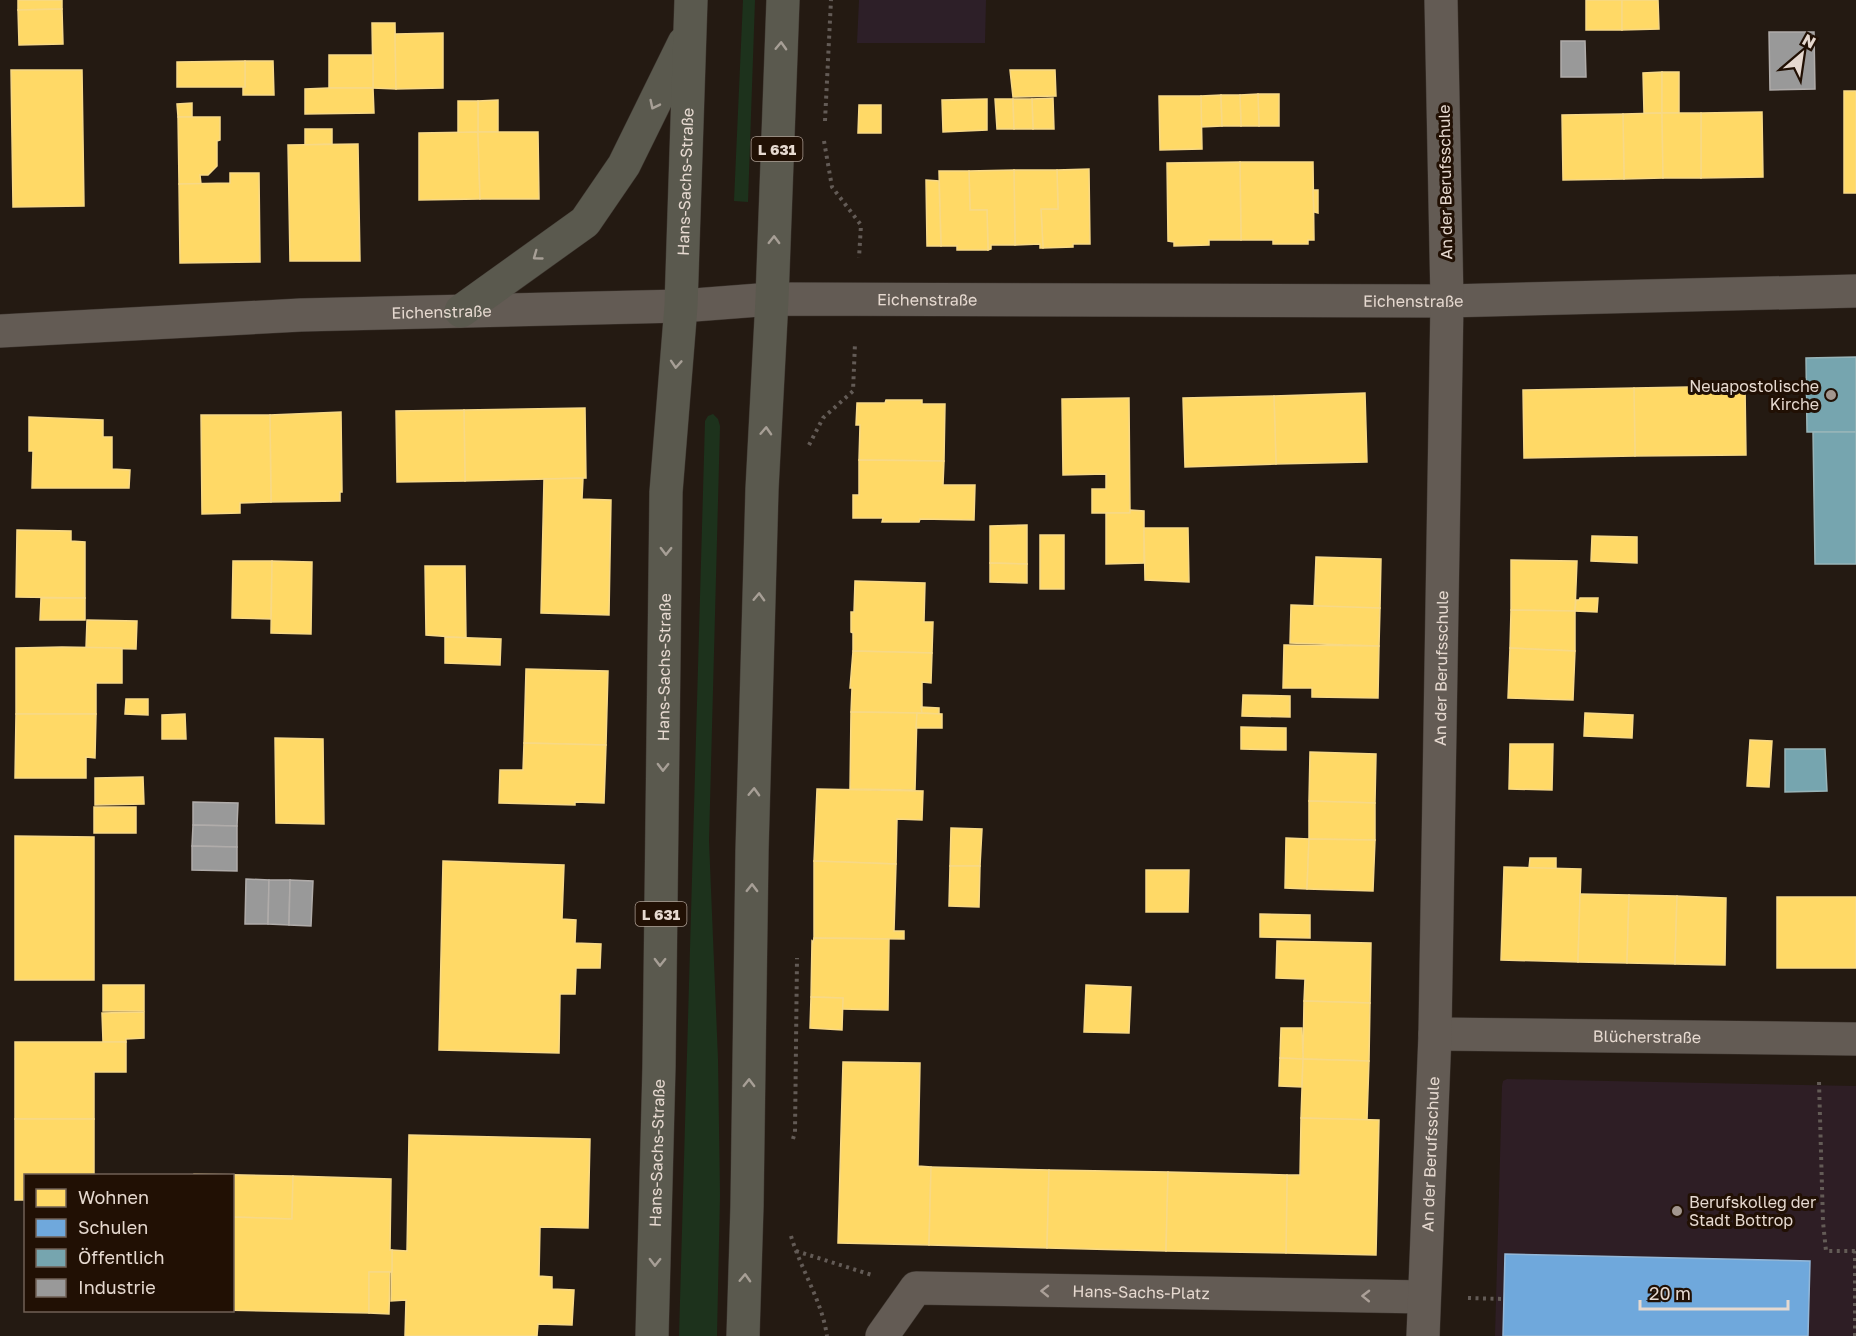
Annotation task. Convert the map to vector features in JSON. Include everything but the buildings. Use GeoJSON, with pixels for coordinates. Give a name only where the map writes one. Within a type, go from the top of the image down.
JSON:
{"type":"FeatureCollection","features":[{"type":"Feature","properties":{"kind":"main road","name":"Hans-Sachs-Straße"},"geometry":{"type":"LineString","coordinates":[[652,1336],[659,1078],[666,492],[681,306],[691,0]]}},
{"type":"Feature","properties":{"kind":"main road","name":"L 631"},"geometry":{"type":"LineString","coordinates":[[743,1336],[752,851],[762,489],[772,299],[783,0]]}},
{"type":"Feature","properties":{"kind":"main road"},"geometry":{"type":"LineString","coordinates":[[461,311],[585,222],[624,165],[689,34]]}},
{"type":"Feature","properties":{"kind":"street","name":"An der Berufsschule"},"geometry":{"type":"LineString","coordinates":[[1423,1336],[1436,1034],[1447,301],[1441,0]]}},
{"type":"Feature","properties":{"kind":"street","name":"Eichenstraße"},"geometry":{"type":"LineString","coordinates":[[0,331],[301,315],[681,306],[772,299],[1447,301],[1856,291]]}},
{"type":"Feature","properties":{"kind":"street","name":"Blücherstraße"},"geometry":{"type":"LineString","coordinates":[[1436,1034],[1856,1039]]}},
{"type":"Feature","properties":{"kind":"street","name":"Hans-Sachs-Platz"},"geometry":{"type":"LineString","coordinates":[[916,1288],[1424,1297]]}},
{"type":"Feature","properties":{"kind":"street"},"geometry":{"type":"LineString","coordinates":[[882,1336],[916,1288]]}},
{"type":"Feature","properties":{"kind":"path"},"geometry":{"type":"LineString","coordinates":[[808,448],[823,418],[853,391],[861,225],[832,187],[824,143],[831,0]]}},
{"type":"Feature","properties":{"kind":"path"},"geometry":{"type":"LineString","coordinates":[[792,1143],[795,1132],[797,947]]}},
{"type":"Feature","properties":{"kind":"path"},"geometry":{"type":"LineString","coordinates":[[1818,1039],[1822,1222],[1826,1251],[1856,1251],[1855,1336]]}},
{"type":"Feature","properties":{"kind":"path"},"geometry":{"type":"LineString","coordinates":[[789,1229],[825,1318],[827,1336]]}},
{"type":"Feature","properties":{"kind":"path"},"geometry":{"type":"LineString","coordinates":[[796,1251],[916,1288]]}},
{"type":"Feature","properties":{"kind":"shaded area"},"geometry":{"type":"Polygon","coordinates":[[[859,0],[986,0],[985,43],[857,43],[859,0]]]}},
{"type":"Feature","properties":{"kind":"shaded area","name":"Berufskolleg der Stadt Bottrop"},"geometry":{"type":"Polygon","coordinates":[[[1507,1079],[1856,1086],[1856,1336],[1495,1336],[1502,1086],[1503,1081],[1507,1079]]]}},
{"type":"Feature","properties":{"kind":"green space"},"geometry":{"type":"Polygon","coordinates":[[[743,0],[755,0],[748,202],[734,201],[743,0]]]}},
{"type":"Feature","properties":{"kind":"green space"},"geometry":{"type":"Polygon","coordinates":[[[713,414],[720,426],[709,841],[718,1059],[720,1195],[717,1336],[679,1336],[705,421],[713,414]]]}},
{"type":"Feature","properties":{"kind":"place","name":"Neuapostolische Kirche"},"geometry":{"type":"Point","coordinates":[1831,395]}},
{"type":"Feature","properties":{"kind":"place","name":"Berufskolleg der Stadt Bottrop"},"geometry":{"type":"Point","coordinates":[1677,1211]}}]}
